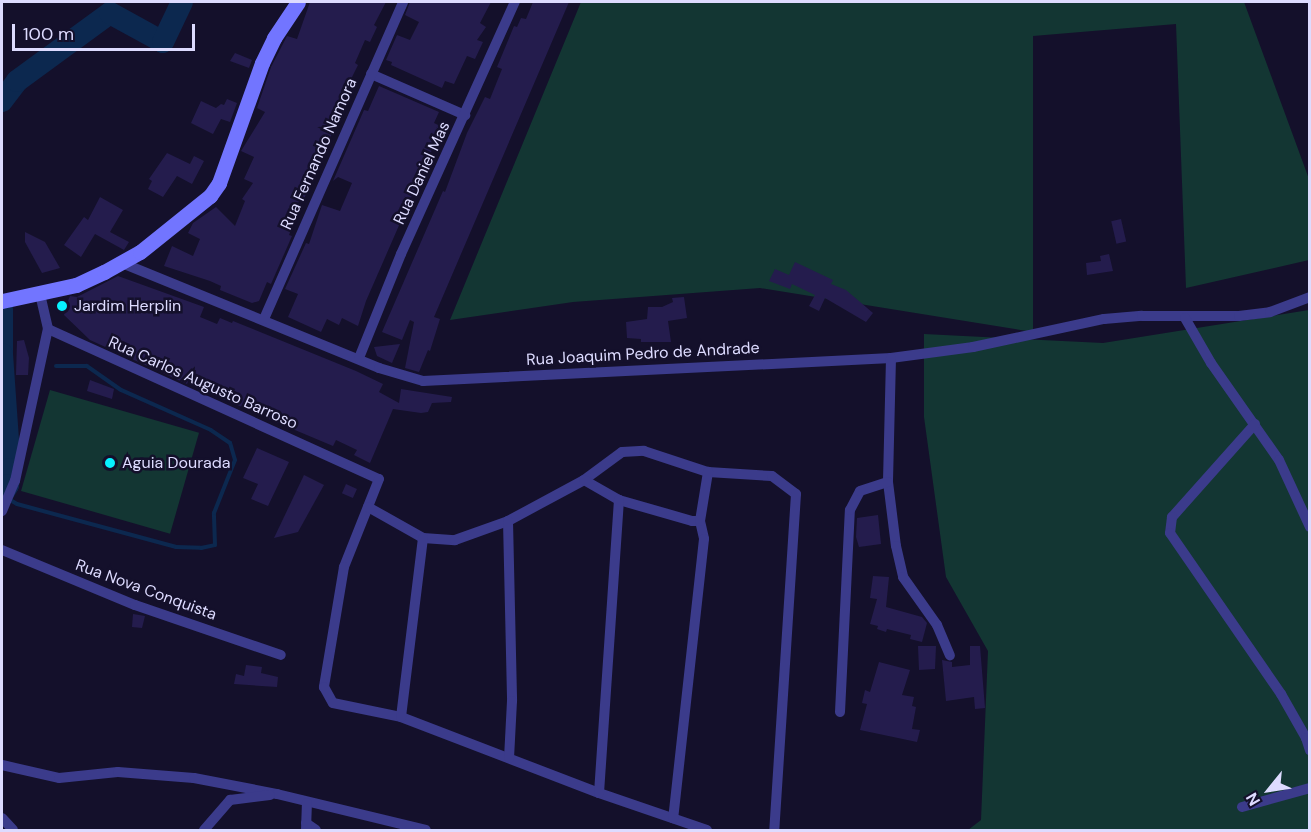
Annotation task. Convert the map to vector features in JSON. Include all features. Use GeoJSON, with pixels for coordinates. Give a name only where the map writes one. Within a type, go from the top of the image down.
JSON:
{"type":"FeatureCollection","features":[{"type":"Feature","properties":{"kind":"main road"},"geometry":{"type":"LineString","coordinates":[[9,300],[76,285],[122,263],[183,219],[215,190],[240,128],[262,63],[274,38],[298,2]]}},
{"type":"Feature","properties":{"kind":"street","name":"Rua Fernando Namora"},"geometry":{"type":"LineString","coordinates":[[264,319],[403,2]]}},
{"type":"Feature","properties":{"kind":"street","name":"Rua Daniel Mas"},"geometry":{"type":"LineString","coordinates":[[359,358],[401,254],[515,2]]}},
{"type":"Feature","properties":{"kind":"street"},"geometry":{"type":"LineString","coordinates":[[371,74],[465,115]]}},
{"type":"Feature","properties":{"kind":"street","name":"Rua Joaquim Pedro de Andrade"},"geometry":{"type":"LineString","coordinates":[[122,263],[404,378],[438,381],[547,373],[891,358],[973,347],[1104,319],[1142,316],[1185,318],[1270,312],[1310,297]]}},
{"type":"Feature","properties":{"kind":"street"},"geometry":{"type":"LineString","coordinates":[[2,511],[15,481],[48,329],[40,294]]}},
{"type":"Feature","properties":{"kind":"street"},"geometry":{"type":"LineString","coordinates":[[1185,318],[1205,354],[1279,460],[1310,527]]}},
{"type":"Feature","properties":{"kind":"street","name":"Rua Carlos Augusto Barroso"},"geometry":{"type":"LineString","coordinates":[[48,329],[379,479],[368,507]]}},
{"type":"Feature","properties":{"kind":"street"},"geometry":{"type":"LineString","coordinates":[[891,358],[888,482],[890,508],[903,577],[937,625],[951,655]]}},
{"type":"Feature","properties":{"kind":"street"},"geometry":{"type":"LineString","coordinates":[[1255,424],[1172,517],[1170,533],[1281,693],[1308,738],[1310,750]]}},
{"type":"Feature","properties":{"kind":"street"},"geometry":{"type":"LineString","coordinates":[[707,831],[599,793],[401,717],[333,703],[324,687],[344,567],[368,507],[423,538],[455,540],[508,521],[584,480],[622,452],[644,451],[708,472],[772,476],[796,494],[774,831]]}},
{"type":"Feature","properties":{"kind":"street"},"geometry":{"type":"LineString","coordinates":[[673,818],[704,539],[700,521],[708,472]]}},
{"type":"Feature","properties":{"kind":"street"},"geometry":{"type":"LineString","coordinates":[[584,480],[620,500],[692,521],[700,521]]}},
{"type":"Feature","properties":{"kind":"street"},"geometry":{"type":"LineString","coordinates":[[840,712],[850,510],[860,491],[888,482]]}},
{"type":"Feature","properties":{"kind":"street"},"geometry":{"type":"LineString","coordinates":[[599,793],[620,500]]}},
{"type":"Feature","properties":{"kind":"street"},"geometry":{"type":"LineString","coordinates":[[508,521],[512,701],[509,758]]}},
{"type":"Feature","properties":{"kind":"street"},"geometry":{"type":"LineString","coordinates":[[401,717],[423,538]]}},
{"type":"Feature","properties":{"kind":"street","name":"Rua Nova Conquista"},"geometry":{"type":"LineString","coordinates":[[2,550],[135,605],[281,655]]}},
{"type":"Feature","properties":{"kind":"street"},"geometry":{"type":"LineString","coordinates":[[2,765],[59,778],[74,779],[118,772],[194,778],[344,809],[422,830]]}},
{"type":"Feature","properties":{"kind":"street"},"geometry":{"type":"LineString","coordinates":[[1242,807],[1310,788]]}},
{"type":"Feature","properties":{"kind":"street"},"geometry":{"type":"LineString","coordinates":[[204,831],[217,813],[231,800],[277,794]]}},
{"type":"Feature","properties":{"kind":"street"},"geometry":{"type":"LineString","coordinates":[[307,803],[306,827],[316,831]]}},
{"type":"Feature","properties":{"kind":"street"},"geometry":{"type":"LineString","coordinates":[[2,818],[13,831]]}},
{"type":"Feature","properties":{"kind":"green space"},"geometry":{"type":"Polygon","coordinates":[[[581,2],[1244,2],[1309,179],[1309,260],[1186,288],[1176,24],[1033,36],[1033,332],[760,288],[573,302],[450,320],[581,2]]]}},
{"type":"Feature","properties":{"kind":"green space"},"geometry":{"type":"Polygon","coordinates":[[[1309,310],[1309,830],[968,830],[981,820],[988,651],[946,577],[924,417],[924,334],[1103,343],[1309,310]]]}},
{"type":"Feature","properties":{"kind":"green space","name":"Aguia Dourada"},"geometry":{"type":"Polygon","coordinates":[[[50,390],[199,433],[170,534],[21,491],[50,390]]]}},
{"type":"Feature","properties":{"kind":"building"},"geometry":{"type":"Polygon","coordinates":[[[310,2],[386,2],[374,25],[377,27],[370,42],[365,40],[355,63],[358,65],[351,79],[354,81],[326,148],[320,145],[311,170],[315,172],[304,199],[294,205],[287,219],[294,222],[289,235],[292,236],[271,284],[267,282],[259,301],[252,303],[220,290],[221,286],[210,281],[164,266],[172,246],[193,256],[200,239],[188,233],[193,223],[216,207],[235,226],[245,201],[242,199],[253,183],[244,179],[254,157],[241,151],[265,112],[257,108],[271,67],[287,36],[297,39],[310,2]]]}},
{"type":"Feature","properties":{"kind":"building"},"geometry":{"type":"Polygon","coordinates":[[[410,2],[491,2],[480,23],[486,27],[477,40],[483,42],[475,59],[467,56],[454,84],[445,81],[442,88],[391,65],[392,62],[386,60],[397,35],[410,40],[419,22],[405,15],[410,2]]]}},
{"type":"Feature","properties":{"kind":"building"},"geometry":{"type":"Polygon","coordinates":[[[533,2],[569,2],[434,317],[440,319],[430,351],[428,350],[419,372],[405,368],[414,322],[410,320],[402,340],[382,332],[443,191],[445,192],[467,133],[485,97],[490,99],[502,69],[497,67],[514,26],[517,27],[521,18],[526,19],[533,2]]]}},
{"type":"Feature","properties":{"kind":"building"},"geometry":{"type":"Polygon","coordinates":[[[235,53],[252,60],[249,68],[230,61],[235,53]]]}},
{"type":"Feature","properties":{"kind":"building"},"geometry":{"type":"Polygon","coordinates":[[[379,86],[439,112],[434,123],[442,127],[366,301],[358,326],[342,318],[339,325],[327,319],[321,332],[288,317],[298,294],[285,289],[306,243],[309,244],[322,205],[340,211],[352,183],[338,177],[333,181],[364,110],[368,111],[379,86]]]}},
{"type":"Feature","properties":{"kind":"building"},"geometry":{"type":"Polygon","coordinates":[[[227,99],[237,103],[230,122],[221,119],[213,134],[191,123],[201,101],[216,108],[221,104],[224,105],[227,99]]]}},
{"type":"Feature","properties":{"kind":"building"},"geometry":{"type":"Polygon","coordinates":[[[167,153],[190,164],[194,156],[204,161],[192,184],[177,176],[163,197],[148,189],[152,181],[149,179],[167,153]]]}},
{"type":"Feature","properties":{"kind":"building"},"geometry":{"type":"Polygon","coordinates":[[[100,197],[123,210],[110,232],[129,242],[124,250],[95,234],[81,257],[64,245],[84,217],[88,220],[100,197]]]}},
{"type":"Feature","properties":{"kind":"building"},"geometry":{"type":"Polygon","coordinates":[[[1121,219],[1126,241],[1116,244],[1111,221],[1121,219]]]}},
{"type":"Feature","properties":{"kind":"building"},"geometry":{"type":"Polygon","coordinates":[[[25,232],[45,242],[60,268],[42,273],[25,242],[25,232]]]}},
{"type":"Feature","properties":{"kind":"building"},"geometry":{"type":"Polygon","coordinates":[[[1109,254],[1113,271],[1087,275],[1086,263],[1101,261],[1100,256],[1109,254]]]}},
{"type":"Feature","properties":{"kind":"building"},"geometry":{"type":"Polygon","coordinates":[[[795,262],[833,280],[831,284],[846,290],[873,313],[866,322],[825,298],[819,311],[809,306],[815,295],[792,284],[790,289],[769,281],[775,269],[789,275],[795,262]]]}},
{"type":"Feature","properties":{"kind":"building"},"geometry":{"type":"Polygon","coordinates":[[[118,276],[204,307],[200,317],[217,324],[220,318],[232,323],[233,321],[356,371],[383,384],[379,392],[399,403],[401,389],[452,397],[451,402],[432,403],[428,412],[421,413],[393,409],[370,463],[354,455],[357,450],[336,440],[333,446],[264,417],[265,414],[249,410],[204,391],[207,384],[190,377],[187,384],[90,340],[64,315],[70,296],[77,297],[118,276]]]}},
{"type":"Feature","properties":{"kind":"building"},"geometry":{"type":"Polygon","coordinates":[[[684,297],[687,318],[668,321],[671,342],[641,342],[641,339],[627,338],[626,322],[647,319],[648,307],[662,307],[673,302],[672,298],[684,297]]]}},
{"type":"Feature","properties":{"kind":"building"},"geometry":{"type":"Polygon","coordinates":[[[24,340],[29,358],[28,375],[16,375],[17,341],[24,340]]]}},
{"type":"Feature","properties":{"kind":"building"},"geometry":{"type":"Polygon","coordinates":[[[400,344],[392,363],[377,356],[374,347],[400,344]]]}},
{"type":"Feature","properties":{"kind":"building"},"geometry":{"type":"Polygon","coordinates":[[[90,380],[114,389],[112,399],[87,391],[90,380]]]}},
{"type":"Feature","properties":{"kind":"building"},"geometry":{"type":"Polygon","coordinates":[[[257,448],[289,462],[268,506],[251,499],[258,484],[243,478],[257,448]]]}},
{"type":"Feature","properties":{"kind":"building"},"geometry":{"type":"Polygon","coordinates":[[[304,475],[324,485],[298,532],[274,538],[304,475]]]}},
{"type":"Feature","properties":{"kind":"building"},"geometry":{"type":"Polygon","coordinates":[[[346,484],[357,489],[353,498],[342,493],[346,484]]]}},
{"type":"Feature","properties":{"kind":"building"},"geometry":{"type":"Polygon","coordinates":[[[878,515],[881,544],[859,547],[856,537],[857,518],[878,515]]]}},
{"type":"Feature","properties":{"kind":"building"},"geometry":{"type":"Polygon","coordinates":[[[873,576],[889,577],[886,607],[922,617],[927,623],[922,642],[910,639],[911,635],[887,629],[886,632],[870,624],[877,599],[870,598],[873,576]]]}},
{"type":"Feature","properties":{"kind":"building"},"geometry":{"type":"Polygon","coordinates":[[[133,614],[145,616],[142,628],[132,627],[133,614]]]}},
{"type":"Feature","properties":{"kind":"building"},"geometry":{"type":"Polygon","coordinates":[[[918,646],[936,646],[935,669],[919,670],[918,646]]]}},
{"type":"Feature","properties":{"kind":"building"},"geometry":{"type":"Polygon","coordinates":[[[970,646],[980,646],[985,708],[975,709],[974,697],[946,701],[942,660],[952,662],[952,667],[970,665],[970,646]]]}},
{"type":"Feature","properties":{"kind":"building"},"geometry":{"type":"Polygon","coordinates":[[[879,662],[910,670],[902,695],[914,697],[912,706],[916,707],[912,729],[920,730],[917,742],[860,730],[867,704],[862,703],[865,690],[870,692],[879,662]]]}},
{"type":"Feature","properties":{"kind":"building"},"geometry":{"type":"Polygon","coordinates":[[[246,665],[262,667],[261,673],[278,677],[277,687],[234,684],[236,674],[244,676],[246,665]]]}},
{"type":"Feature","properties":{"kind":"waterway"},"geometry":{"type":"LineString","coordinates":[[2,101],[17,81],[110,13],[163,42],[182,2]]}},
{"type":"Feature","properties":{"kind":"waterway"},"geometry":{"type":"LineString","coordinates":[[2,309],[2,354],[10,469],[8,485],[2,495]]}},
{"type":"Feature","properties":{"kind":"waterway"},"geometry":{"type":"LineString","coordinates":[[2,495],[17,504],[176,547],[201,548],[215,545],[214,513],[235,460],[230,443],[211,430],[121,390],[87,366],[56,366]]}},
{"type":"Feature","properties":{"kind":"place","name":"Jardim Herplin"},"geometry":{"type":"Point","coordinates":[62,306]}},
{"type":"Feature","properties":{"kind":"place","name":"Aguia Dourada"},"geometry":{"type":"Point","coordinates":[110,463]}}]}
